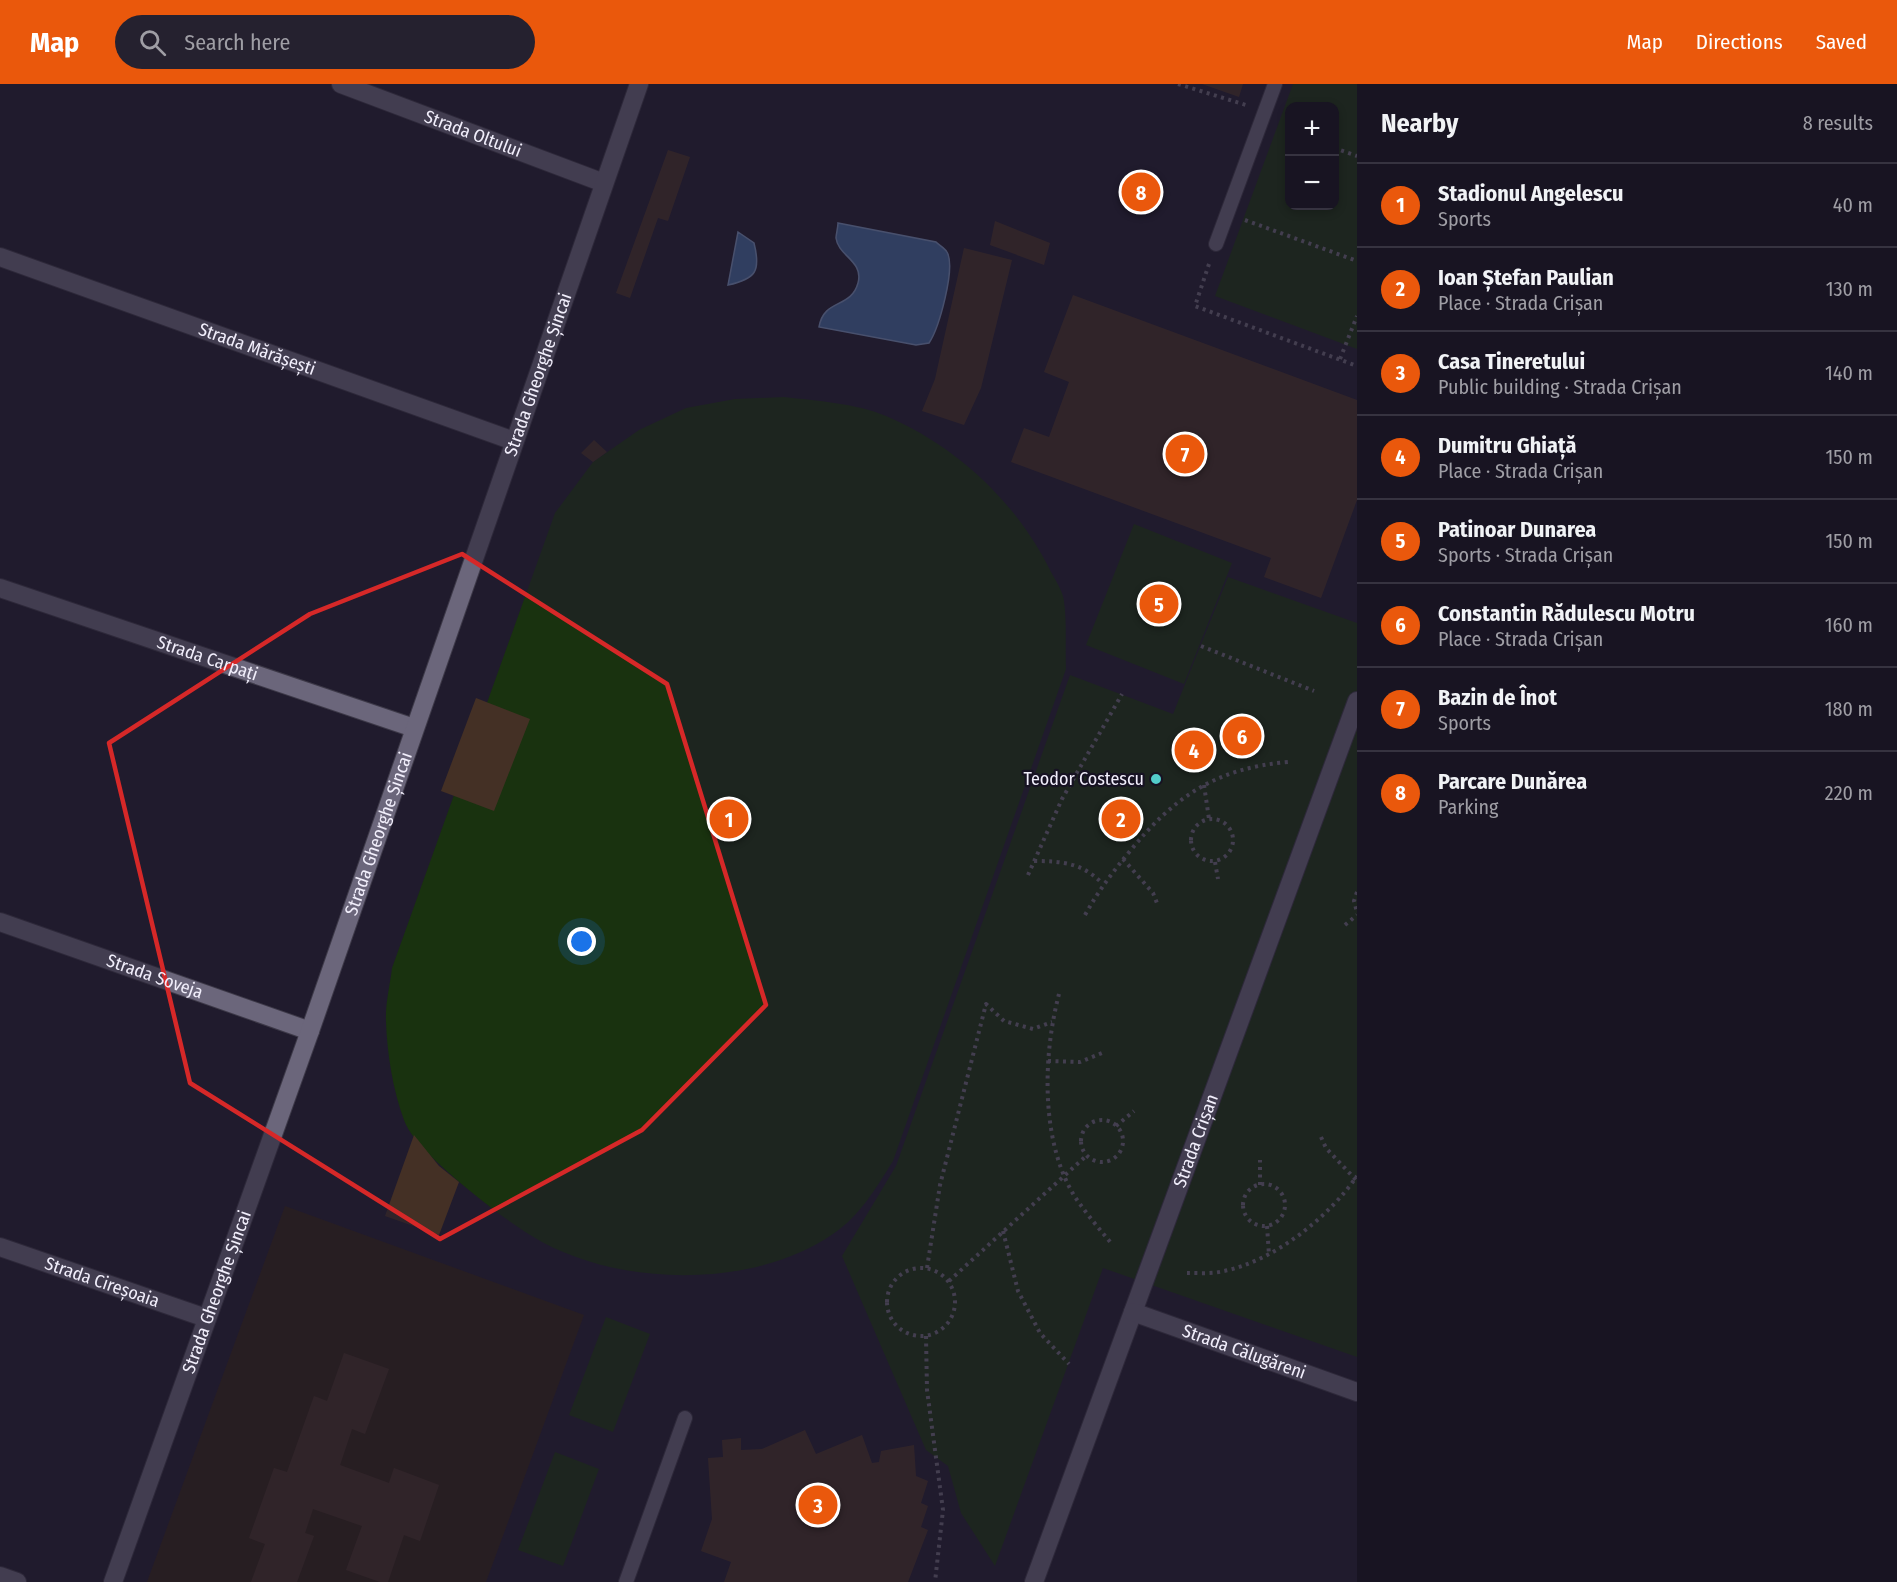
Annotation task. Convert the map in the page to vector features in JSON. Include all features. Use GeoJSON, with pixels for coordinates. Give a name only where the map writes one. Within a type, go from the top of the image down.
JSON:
{"type":"FeatureCollection","features":[{"type":"Feature","properties":{"kind":"street","name":"Strada Oltului"},"geometry":{"type":"LineString","coordinates":[[341,84],[604,183]]}},
{"type":"Feature","properties":{"kind":"street","name":"Strada Gheorghe Șincai"},"geometry":{"type":"LineString","coordinates":[[113,1582],[310,1031],[639,84]]}},
{"type":"Feature","properties":{"kind":"street","name":"Strada Mărășești"},"geometry":{"type":"LineString","coordinates":[[0,257],[514,441]]}},
{"type":"Feature","properties":{"kind":"street","name":"Strada Carpați"},"geometry":{"type":"LineString","coordinates":[[0,588],[414,728]]}},
{"type":"Feature","properties":{"kind":"street","name":"Strada Crișan"},"geometry":{"type":"LineString","coordinates":[[1034,1582],[1357,701]]}},
{"type":"Feature","properties":{"kind":"street","name":"Strada Soveja"},"geometry":{"type":"LineString","coordinates":[[0,922],[310,1031]]}},
{"type":"Feature","properties":{"kind":"street","name":"Strada Cireșoaia"},"geometry":{"type":"LineString","coordinates":[[0,1246],[206,1318]]}},
{"type":"Feature","properties":{"kind":"street","name":"Strada Călugăreni"},"geometry":{"type":"LineString","coordinates":[[1133,1312],[1357,1392]]}},
{"type":"Feature","properties":{"kind":"street"},"geometry":{"type":"LineString","coordinates":[[0,1576],[17,1582]]}},
{"type":"Feature","properties":{"kind":"lane"},"geometry":{"type":"LineString","coordinates":[[1216,244],[1275,84]]}},
{"type":"Feature","properties":{"kind":"lane"},"geometry":{"type":"LineString","coordinates":[[626,1582],[685,1418]]}},
{"type":"Feature","properties":{"kind":"path"},"geometry":{"type":"LineString","coordinates":[[1178,84],[1247,105],[1263,117]]}},
{"type":"Feature","properties":{"kind":"path"},"geometry":{"type":"LineString","coordinates":[[1339,149],[1357,156]]}},
{"type":"Feature","properties":{"kind":"path"},"geometry":{"type":"LineString","coordinates":[[1227,214],[1357,261]]}},
{"type":"Feature","properties":{"kind":"path"},"geometry":{"type":"LineString","coordinates":[[1205,277],[1194,306],[1357,366]]}},
{"type":"Feature","properties":{"kind":"path"},"geometry":{"type":"LineString","coordinates":[[1340,359],[1357,316]]}},
{"type":"Feature","properties":{"kind":"path"},"geometry":{"type":"LineString","coordinates":[[1201,646],[1314,691]]}},
{"type":"Feature","properties":{"kind":"path"},"geometry":{"type":"LineString","coordinates":[[1028,875],[1062,799],[1122,694]]}},
{"type":"Feature","properties":{"kind":"path"},"geometry":{"type":"LineString","coordinates":[[1085,915],[1102,883],[1172,804],[1204,785],[1241,769],[1288,762]]}},
{"type":"Feature","properties":{"kind":"path"},"geometry":{"type":"LineString","coordinates":[[1204,785],[1209,819]]}},
{"type":"Feature","properties":{"kind":"path"},"geometry":{"type":"LineString","coordinates":[[1209,819],[1228,825],[1234,837],[1227,856],[1215,862],[1201,859],[1191,847],[1192,832],[1196,826],[1209,819]]}},
{"type":"Feature","properties":{"kind":"path"},"geometry":{"type":"LineString","coordinates":[[1123,859],[1153,893],[1157,903]]}},
{"type":"Feature","properties":{"kind":"path"},"geometry":{"type":"LineString","coordinates":[[1034,861],[1064,861],[1090,871],[1102,883]]}},
{"type":"Feature","properties":{"kind":"path"},"geometry":{"type":"LineString","coordinates":[[1215,862],[1218,879]]}},
{"type":"Feature","properties":{"kind":"path"},"geometry":{"type":"LineString","coordinates":[[1345,925],[1357,914],[1354,901],[1357,892]]}},
{"type":"Feature","properties":{"kind":"path"},"geometry":{"type":"LineString","coordinates":[[1059,994],[1052,1022],[1048,1061],[1048,1111],[1059,1158],[1074,1195],[1112,1244]]}},
{"type":"Feature","properties":{"kind":"path"},"geometry":{"type":"LineString","coordinates":[[927,1268],[940,1185],[986,1004],[1004,1020],[1033,1029],[1052,1022]]}},
{"type":"Feature","properties":{"kind":"path"},"geometry":{"type":"LineString","coordinates":[[1048,1061],[1080,1062],[1102,1053]]}},
{"type":"Feature","properties":{"kind":"path"},"geometry":{"type":"LineString","coordinates":[[1116,1126],[1134,1111]]}},
{"type":"Feature","properties":{"kind":"path"},"geometry":{"type":"LineString","coordinates":[[1104,1120],[1116,1126],[1123,1138],[1121,1151],[1117,1156],[1105,1162],[1086,1156],[1081,1142],[1082,1135],[1090,1124],[1104,1120]]}},
{"type":"Feature","properties":{"kind":"path"},"geometry":{"type":"LineString","coordinates":[[1188,1273],[1224,1271],[1269,1256],[1306,1230],[1356,1178],[1326,1148],[1321,1137]]}},
{"type":"Feature","properties":{"kind":"path"},"geometry":{"type":"LineString","coordinates":[[949,1281],[1086,1156]]}},
{"type":"Feature","properties":{"kind":"path"},"geometry":{"type":"LineString","coordinates":[[1260,1160],[1260,1185]]}},
{"type":"Feature","properties":{"kind":"path"},"geometry":{"type":"LineString","coordinates":[[1260,1185],[1267,1185],[1280,1192],[1285,1205],[1280,1219],[1267,1226],[1253,1223],[1243,1206],[1248,1192],[1260,1185]]}},
{"type":"Feature","properties":{"kind":"path"},"geometry":{"type":"LineString","coordinates":[[1267,1226],[1269,1256]]}},
{"type":"Feature","properties":{"kind":"path"},"geometry":{"type":"LineString","coordinates":[[1003,1231],[1018,1291],[1040,1333],[1069,1364]]}},
{"type":"Feature","properties":{"kind":"path"},"geometry":{"type":"LineString","coordinates":[[927,1268],[936,1270],[949,1281],[956,1304],[953,1315],[947,1325],[926,1336],[905,1333],[890,1317],[886,1296],[897,1277],[906,1270],[927,1268]]}},
{"type":"Feature","properties":{"kind":"path"},"geometry":{"type":"LineString","coordinates":[[926,1336],[927,1390],[943,1510],[935,1582]]}},
{"type":"Feature","properties":{"kind":"highlighted area"},"geometry":{"type":"Polygon","coordinates":[[[462,554],[667,684],[766,1005],[642,1130],[440,1239],[190,1083],[109,743],[310,614],[462,554]]]}},
{"type":"Feature","properties":{"kind":"shaded area"},"geometry":{"type":"Polygon","coordinates":[[[285,1206],[584,1315],[486,1582],[147,1582],[285,1206]]]}},
{"type":"Feature","properties":{"kind":"green space"},"geometry":{"type":"Polygon","coordinates":[[[1293,84],[1357,84],[1357,349],[1215,296],[1285,106],[1285,210],[1339,210],[1339,102],[1286,102],[1293,84]]]}},
{"type":"Feature","properties":{"kind":"green space"},"geometry":{"type":"Polygon","coordinates":[[[784,397],[849,405],[886,416],[937,443],[983,480],[1021,523],[1061,590],[1065,609],[1066,669],[893,1161],[867,1201],[843,1227],[833,1234],[802,1252],[766,1264],[729,1272],[689,1275],[650,1273],[612,1267],[575,1257],[525,1232],[457,1180],[416,1140],[400,1109],[389,1059],[386,1015],[392,968],[555,513],[593,462],[639,430],[686,408],[735,399],[784,397]]]}},
{"type":"Feature","properties":{"kind":"green space"},"geometry":{"type":"Polygon","coordinates":[[[1134,524],[1232,563],[1184,684],[1086,645],[1134,524]]]}},
{"type":"Feature","properties":{"kind":"green space"},"geometry":{"type":"Polygon","coordinates":[[[1228,577],[1357,623],[1357,1357],[1103,1268],[995,1566],[961,1513],[948,1466],[926,1450],[842,1256],[896,1166],[1070,675],[1173,714],[1228,577]]]}},
{"type":"Feature","properties":{"kind":"green space"},"geometry":{"type":"Polygon","coordinates":[[[606,1317],[650,1334],[613,1432],[569,1415],[606,1317]]]}},
{"type":"Feature","properties":{"kind":"green space"},"geometry":{"type":"Polygon","coordinates":[[[555,1452],[599,1469],[563,1566],[518,1550],[555,1452]]]}},
{"type":"Feature","properties":{"kind":"water"},"geometry":{"type":"Polygon","coordinates":[[[838,223],[936,242],[946,251],[949,260],[948,284],[941,312],[929,343],[916,345],[819,327],[826,312],[850,297],[858,283],[857,269],[841,250],[836,238],[838,223]]]}},
{"type":"Feature","properties":{"kind":"water"},"geometry":{"type":"Polygon","coordinates":[[[738,232],[754,243],[756,267],[745,280],[728,285],[738,232]]]}},
{"type":"Feature","properties":{"kind":"building"},"geometry":{"type":"Polygon","coordinates":[[[1202,84],[1243,84],[1239,97],[1202,84]]]}},
{"type":"Feature","properties":{"kind":"building"},"geometry":{"type":"Polygon","coordinates":[[[668,150],[690,157],[668,221],[658,218],[630,298],[616,293],[668,150]]]}},
{"type":"Feature","properties":{"kind":"building"},"geometry":{"type":"Polygon","coordinates":[[[995,221],[1050,243],[1044,265],[990,245],[995,221]]]}},
{"type":"Feature","properties":{"kind":"building"},"geometry":{"type":"Polygon","coordinates":[[[964,248],[1012,260],[981,388],[964,425],[922,411],[935,379],[964,248]]]}},
{"type":"Feature","properties":{"kind":"building"},"geometry":{"type":"Polygon","coordinates":[[[1073,295],[1357,400],[1357,500],[1321,598],[1264,577],[1271,558],[1011,462],[1024,428],[1049,437],[1069,382],[1044,372],[1073,295]]]}},
{"type":"Feature","properties":{"kind":"building"},"geometry":{"type":"Polygon","coordinates":[[[594,440],[607,452],[593,462],[581,453],[594,440]]]}},
{"type":"Feature","properties":{"kind":"building"},"geometry":{"type":"Polygon","coordinates":[[[476,698],[530,719],[494,811],[441,791],[476,698]]]}},
{"type":"Feature","properties":{"kind":"building"},"geometry":{"type":"Polygon","coordinates":[[[414,1135],[439,1166],[459,1182],[439,1235],[385,1216],[414,1135]]]}},
{"type":"Feature","properties":{"kind":"building"},"geometry":{"type":"Polygon","coordinates":[[[344,1353],[389,1369],[365,1434],[352,1429],[340,1465],[389,1483],[394,1468],[439,1485],[420,1541],[404,1535],[388,1582],[380,1582],[346,1570],[362,1526],[313,1509],[305,1533],[314,1536],[297,1582],[251,1582],[265,1544],[249,1538],[274,1468],[287,1472],[314,1396],[327,1401],[344,1353]]]}},
{"type":"Feature","properties":{"kind":"building"},"geometry":{"type":"Polygon","coordinates":[[[805,1430],[816,1454],[862,1435],[872,1463],[879,1462],[881,1451],[914,1445],[916,1476],[928,1481],[921,1503],[928,1506],[921,1527],[928,1530],[908,1582],[724,1582],[731,1562],[701,1551],[712,1519],[708,1458],[723,1457],[722,1440],[741,1438],[741,1450],[762,1449],[805,1430]]]}},
{"type":"Feature","properties":{"kind":"place","name":"Parcare Dunărea"},"geometry":{"type":"Point","coordinates":[1141,192]}},
{"type":"Feature","properties":{"kind":"place","name":"Bazin de Înot"},"geometry":{"type":"Point","coordinates":[1185,454]}},
{"type":"Feature","properties":{"kind":"place","name":"Patinoar Dunarea"},"geometry":{"type":"Point","coordinates":[1159,604]}},
{"type":"Feature","properties":{"kind":"place","name":"Constantin Rădulescu Motru"},"geometry":{"type":"Point","coordinates":[1242,736]}},
{"type":"Feature","properties":{"kind":"place","name":"Dumitru Ghiață"},"geometry":{"type":"Point","coordinates":[1194,750]}},
{"type":"Feature","properties":{"kind":"place","name":"Teodor Costescu"},"geometry":{"type":"Point","coordinates":[1156,779]}},
{"type":"Feature","properties":{"kind":"place","name":"Stadionul Angelescu"},"geometry":{"type":"Point","coordinates":[729,819]}},
{"type":"Feature","properties":{"kind":"place","name":"Ioan Ștefan Paulian"},"geometry":{"type":"Point","coordinates":[1121,819]}},
{"type":"Feature","properties":{"kind":"place","name":"Casa Tineretului"},"geometry":{"type":"Point","coordinates":[818,1505]}}]}
